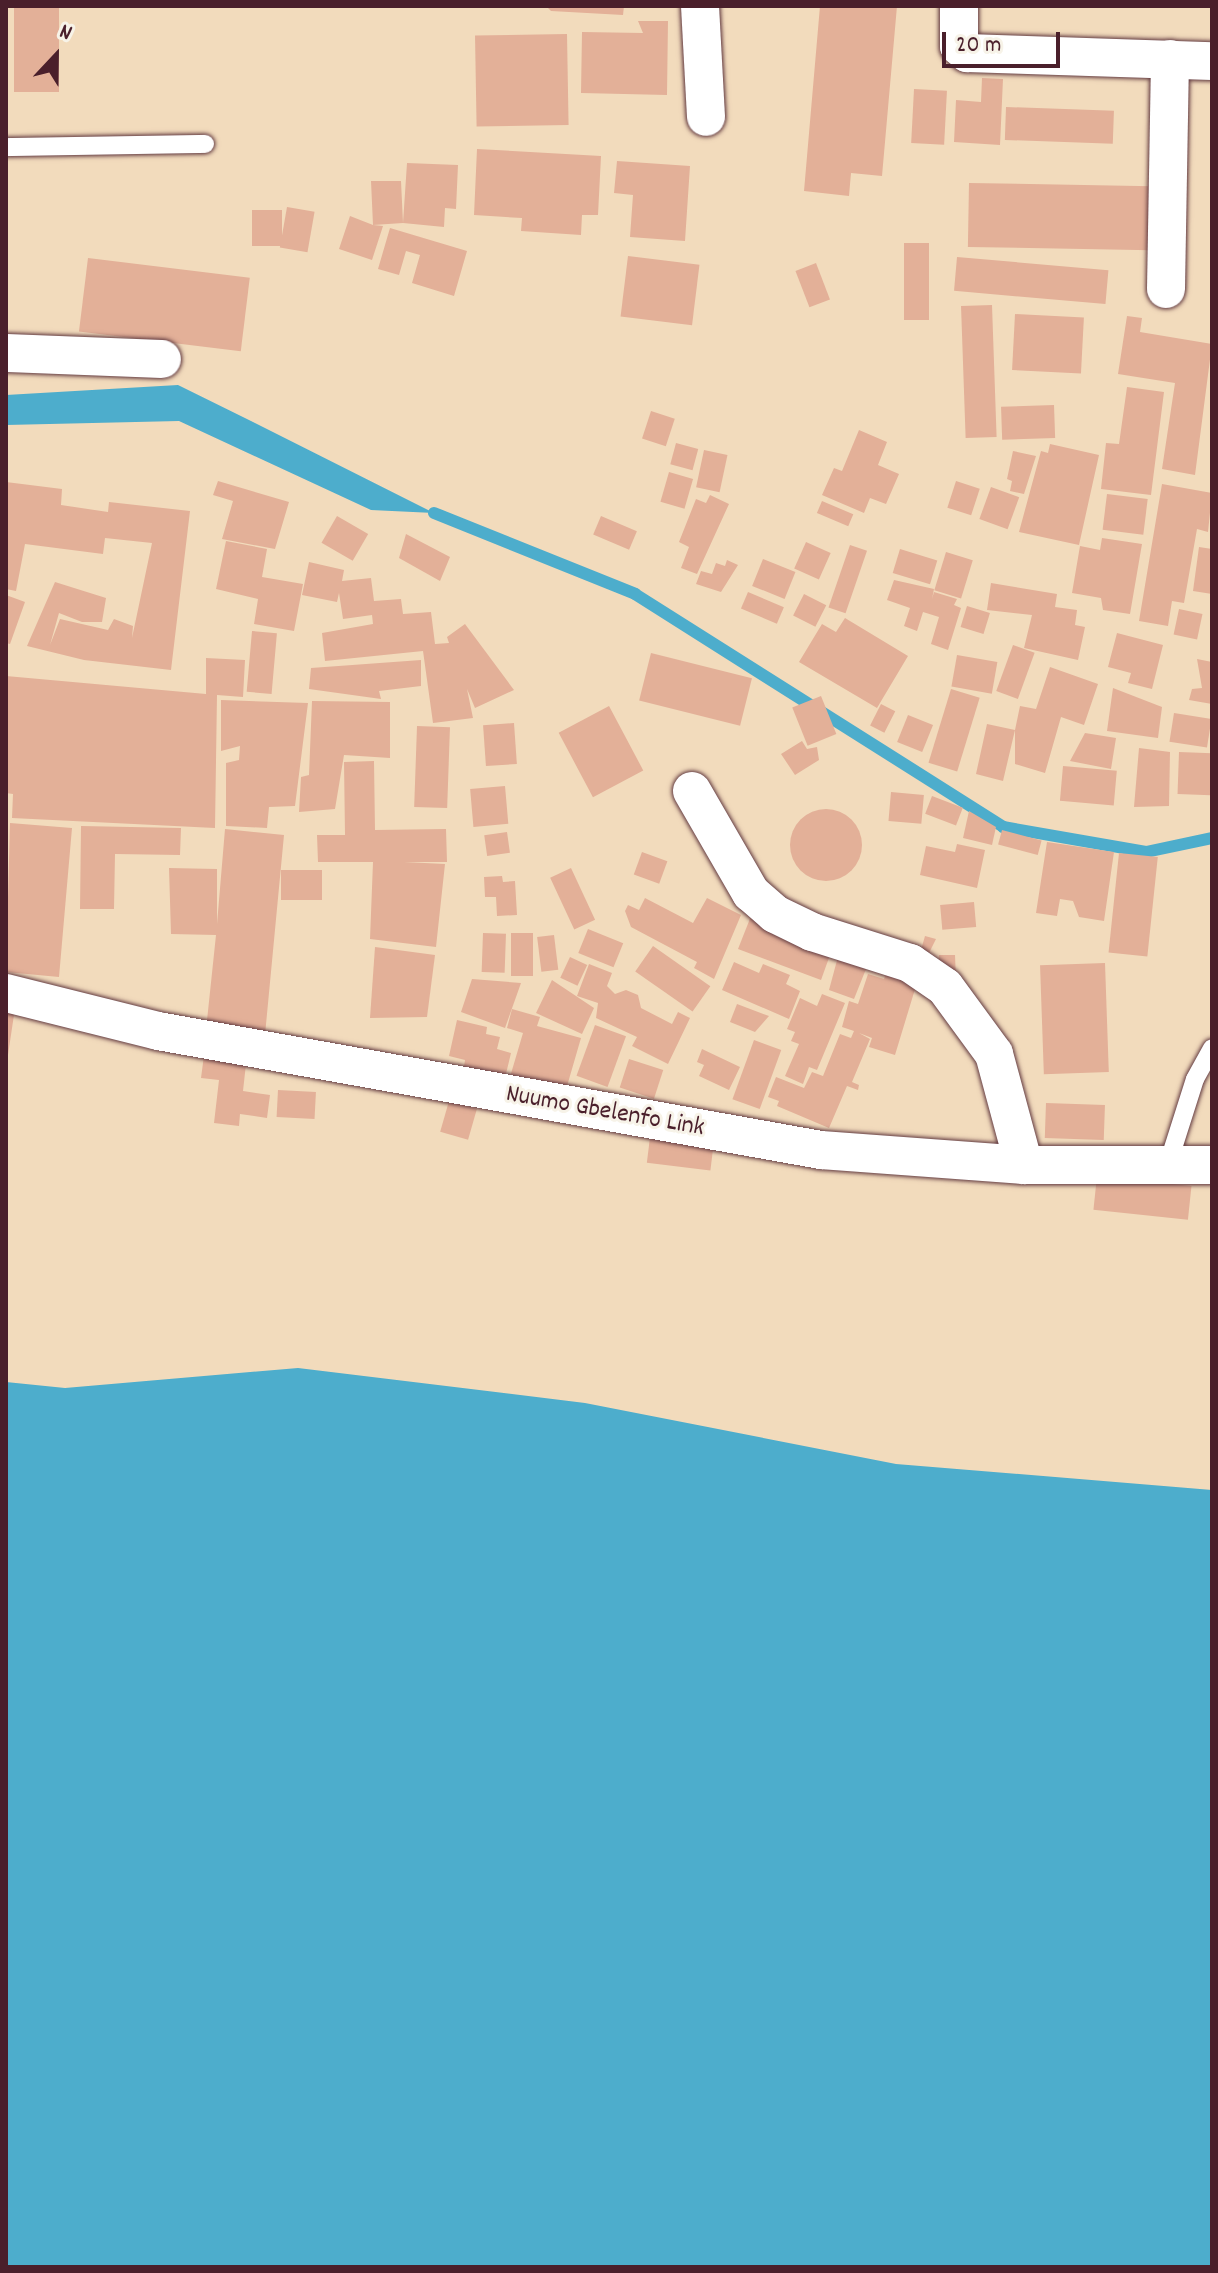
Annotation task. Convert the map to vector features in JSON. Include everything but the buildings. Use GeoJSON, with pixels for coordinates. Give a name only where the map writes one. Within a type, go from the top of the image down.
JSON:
{"type":"FeatureCollection","features":[{"type":"Feature","properties":{"kind":"street"},"geometry":{"type":"LineString","coordinates":[[700,6],[706,117]]}},
{"type":"Feature","properties":{"kind":"street"},"geometry":{"type":"LineString","coordinates":[[959,6],[959,46],[967,53],[1212,61]]}},
{"type":"Feature","properties":{"kind":"street"},"geometry":{"type":"LineString","coordinates":[[1166,289],[1170,59]]}},
{"type":"Feature","properties":{"kind":"street"},"geometry":{"type":"LineString","coordinates":[[6,353],[162,359]]}},
{"type":"Feature","properties":{"kind":"street"},"geometry":{"type":"LineString","coordinates":[[692,791],[751,893],[775,914],[812,932],[910,963],[945,987],[994,1054],[1024,1165]]}},
{"type":"Feature","properties":{"kind":"street","name":"Nuumo Gbelenfo Link"},"geometry":{"type":"LineString","coordinates":[[6,993],[158,1031],[821,1150],[1024,1165],[1212,1165]]}},
{"type":"Feature","properties":{"kind":"lane"},"geometry":{"type":"LineString","coordinates":[[6,147],[205,144]]}},
{"type":"Feature","properties":{"kind":"lane"},"geometry":{"type":"LineString","coordinates":[[1168,1164],[1195,1079],[1212,1048]]}},
{"type":"Feature","properties":{"kind":"water"},"geometry":{"type":"Polygon","coordinates":[[[178,385],[434,513],[371,510],[179,421],[6,425],[6,395],[178,385]]]}},
{"type":"Feature","properties":{"kind":"water"},"geometry":{"type":"Polygon","coordinates":[[[298,1368],[585,1403],[896,1464],[1212,1490],[1212,2267],[6,2267],[6,1382],[65,1388],[298,1368]]]}},
{"type":"Feature","properties":{"kind":"waterway"},"geometry":{"type":"LineString","coordinates":[[434,513],[635,594],[1003,827],[1146,852],[1212,838]]}}]}
